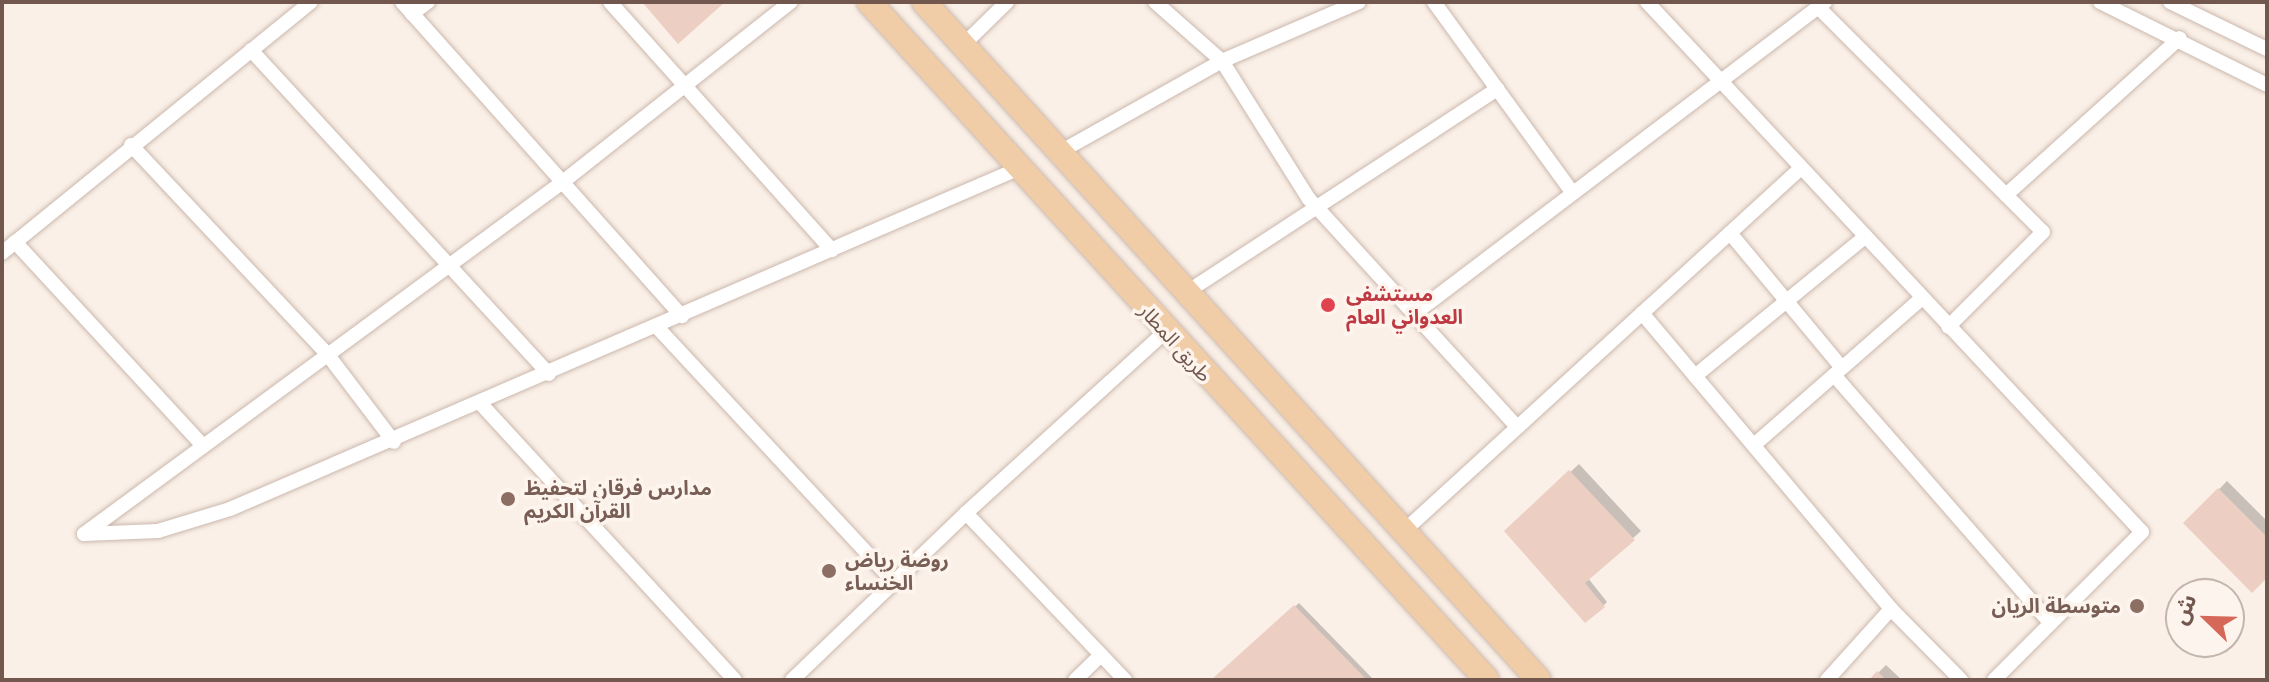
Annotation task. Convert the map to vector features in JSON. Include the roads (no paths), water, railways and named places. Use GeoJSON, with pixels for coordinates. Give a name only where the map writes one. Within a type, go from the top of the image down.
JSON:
{"type":"FeatureCollection","features":[{"type":"Feature","properties":{"kind":"main road","name":"طريق المطار"},"geometry":{"type":"LineString","coordinates":[[869,2],[1165,332],[1487,680]]}},
{"type":"Feature","properties":{"kind":"main road"},"geometry":{"type":"LineString","coordinates":[[924,2],[1539,680]]}},
{"type":"Feature","properties":{"kind":"street"},"geometry":{"type":"LineString","coordinates":[[402,2],[682,316]]}},
{"type":"Feature","properties":{"kind":"street"},"geometry":{"type":"LineString","coordinates":[[412,14],[428,2]]}},
{"type":"Feature","properties":{"kind":"street"},"geometry":{"type":"LineString","coordinates":[[610,2],[832,250]]}},
{"type":"Feature","properties":{"kind":"street"},"geometry":{"type":"LineString","coordinates":[[791,2],[564,181],[84,534],[158,531],[230,509],[394,442],[1020,168]]}},
{"type":"Feature","properties":{"kind":"street"},"geometry":{"type":"LineString","coordinates":[[963,45],[1007,2]]}},
{"type":"Feature","properties":{"kind":"street"},"geometry":{"type":"LineString","coordinates":[[1155,2],[1222,61],[1316,207],[1517,427]]}},
{"type":"Feature","properties":{"kind":"street"},"geometry":{"type":"LineString","coordinates":[[1060,152],[1222,61],[1358,2]]}},
{"type":"Feature","properties":{"kind":"street"},"geometry":{"type":"LineString","coordinates":[[1434,2],[1573,193]]}},
{"type":"Feature","properties":{"kind":"street"},"geometry":{"type":"LineString","coordinates":[[1647,2],[2142,532],[1994,680]]}},
{"type":"Feature","properties":{"kind":"street"},"geometry":{"type":"LineString","coordinates":[[2100,2],[2180,38],[2267,85]]}},
{"type":"Feature","properties":{"kind":"street"},"geometry":{"type":"LineString","coordinates":[[2170,2],[2197,8],[2267,49]]}},
{"type":"Feature","properties":{"kind":"street"},"geometry":{"type":"LineString","coordinates":[[2,253],[307,3]]}},
{"type":"Feature","properties":{"kind":"street"},"geometry":{"type":"LineString","coordinates":[[1414,314],[1822,5],[2043,232],[1948,327]]}},
{"type":"Feature","properties":{"kind":"street"},"geometry":{"type":"LineString","coordinates":[[2006,195],[2180,38]]}},
{"type":"Feature","properties":{"kind":"street"},"geometry":{"type":"LineString","coordinates":[[251,50],[447,267],[549,374]]}},
{"type":"Feature","properties":{"kind":"street"},"geometry":{"type":"LineString","coordinates":[[1187,292],[1497,89]]}},
{"type":"Feature","properties":{"kind":"street"},"geometry":{"type":"LineString","coordinates":[[131,145],[328,355],[394,442]]}},
{"type":"Feature","properties":{"kind":"street"},"geometry":{"type":"LineString","coordinates":[[1404,531],[1801,168]]}},
{"type":"Feature","properties":{"kind":"street"},"geometry":{"type":"LineString","coordinates":[[1730,233],[1788,303],[1838,372],[2050,623]]}},
{"type":"Feature","properties":{"kind":"street"},"geometry":{"type":"LineString","coordinates":[[1695,376],[1865,237]]}},
{"type":"Feature","properties":{"kind":"street"},"geometry":{"type":"LineString","coordinates":[[15,242],[203,446]]}},
{"type":"Feature","properties":{"kind":"street"},"geometry":{"type":"LineString","coordinates":[[1754,445],[1922,298]]}},
{"type":"Feature","properties":{"kind":"street"},"geometry":{"type":"LineString","coordinates":[[1642,313],[1891,609],[1961,680]]}},
{"type":"Feature","properties":{"kind":"street"},"geometry":{"type":"LineString","coordinates":[[657,327],[894,582]]}},
{"type":"Feature","properties":{"kind":"street"},"geometry":{"type":"LineString","coordinates":[[792,680],[966,513],[1165,332]]}},
{"type":"Feature","properties":{"kind":"street"},"geometry":{"type":"LineString","coordinates":[[481,404],[735,680]]}},
{"type":"Feature","properties":{"kind":"street"},"geometry":{"type":"LineString","coordinates":[[966,513],[1125,680]]}},
{"type":"Feature","properties":{"kind":"street"},"geometry":{"type":"LineString","coordinates":[[1827,680],[1891,609]]}},
{"type":"Feature","properties":{"kind":"street"},"geometry":{"type":"LineString","coordinates":[[1075,680],[1101,655]]}},
{"type":"Feature","properties":{"kind":"place","name":"مستشفى العدواني العام"},"geometry":{"type":"Point","coordinates":[1328,305]}},
{"type":"Feature","properties":{"kind":"place","name":"مدارس فرقان لتحفيظ القرآن الكريم"},"geometry":{"type":"Point","coordinates":[508,499]}},
{"type":"Feature","properties":{"kind":"place","name":"روضة رياض الخنساء"},"geometry":{"type":"Point","coordinates":[829,571]}},
{"type":"Feature","properties":{"kind":"place","name":"متوسطة الريان"},"geometry":{"type":"Point","coordinates":[2137,606]}}]}
